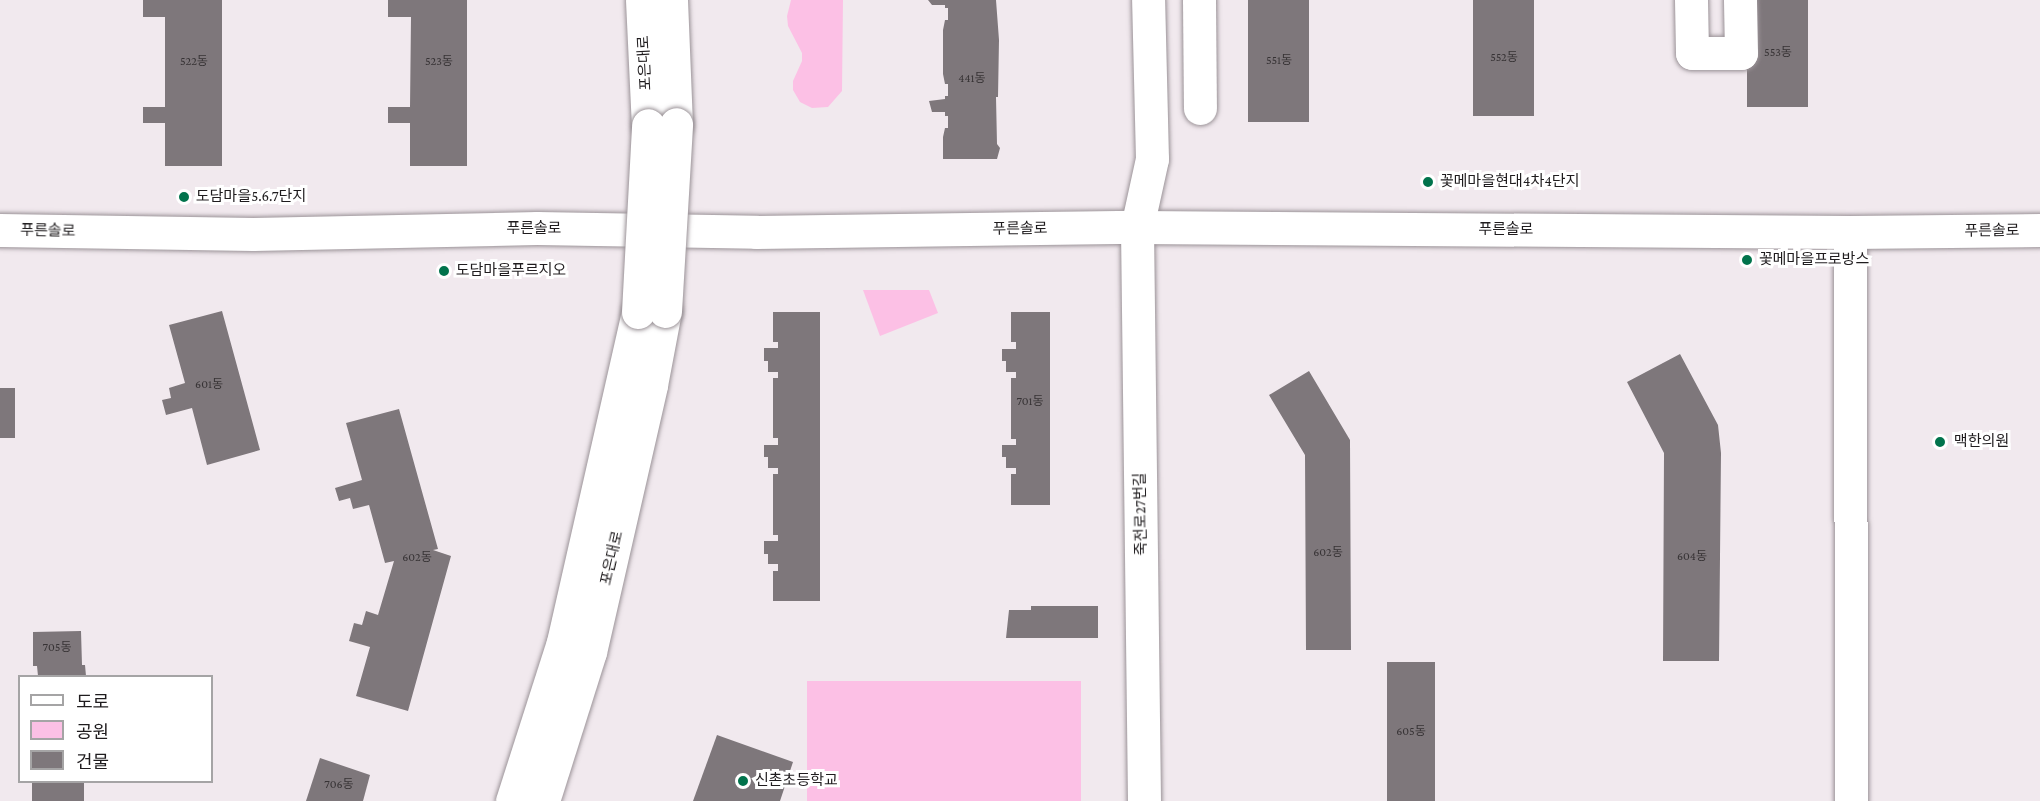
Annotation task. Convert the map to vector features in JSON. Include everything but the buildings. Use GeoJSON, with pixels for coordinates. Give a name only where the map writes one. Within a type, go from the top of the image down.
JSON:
{"type":"FeatureCollection","features":[{"type":"Feature","properties":{"kind":"main road","name":"포은대로"},"geometry":{"type":"LineString","coordinates":[[642,0],[662,125]]}},
{"type":"Feature","properties":{"kind":"main road","name":"포은대로"},"geometry":{"type":"LineString","coordinates":[[662,125],[671,0]]}},
{"type":"Feature","properties":{"kind":"main road","name":"죽전로27번길"},"geometry":{"type":"LineString","coordinates":[[1144,801],[1137,228],[1152,159],[1148,0]]}},
{"type":"Feature","properties":{"kind":"main road"},"geometry":{"type":"LineString","coordinates":[[1199,0],[1200,108]]}},
{"type":"Feature","properties":{"kind":"main road"},"geometry":{"type":"LineString","coordinates":[[1691,0],[1692,53],[1741,53],[1740,0]]}},
{"type":"Feature","properties":{"kind":"main road"},"geometry":{"type":"LineString","coordinates":[[651,311],[662,125]]}},
{"type":"Feature","properties":{"kind":"main road","name":"푸른솔로"},"geometry":{"type":"LineString","coordinates":[[0,230],[253,234],[537,228],[756,232],[1137,228],[1850,232],[2040,230]]}},
{"type":"Feature","properties":{"kind":"main road"},"geometry":{"type":"LineString","coordinates":[[1850,232],[1851,801]]}},
{"type":"Feature","properties":{"kind":"main road","name":"포은대로"},"geometry":{"type":"LineString","coordinates":[[512,801],[563,642],[651,311]]}},
{"type":"Feature","properties":{"kind":"main road","name":"포은대로"},"geometry":{"type":"LineString","coordinates":[[543,801],[590,652],[651,385],[651,311]]}},
{"type":"Feature","properties":{"kind":"green space"},"geometry":{"type":"Polygon","coordinates":[[[791,0],[843,0],[842,91],[828,107],[812,108],[800,102],[793,90],[793,81],[802,61],[802,53],[788,26],[787,16],[791,0]]]}},
{"type":"Feature","properties":{"kind":"green space"},"geometry":{"type":"Polygon","coordinates":[[[863,290],[929,290],[938,313],[880,336],[863,290]]]}},
{"type":"Feature","properties":{"kind":"green space"},"geometry":{"type":"Polygon","coordinates":[[[807,681],[1081,681],[1081,801],[807,801],[807,681]]]}},
{"type":"Feature","properties":{"kind":"place","name":"꽃메마을현대4차4단지"},"geometry":{"type":"Point","coordinates":[1428,182]}},
{"type":"Feature","properties":{"kind":"place","name":"도담마을5.6.7단지"},"geometry":{"type":"Point","coordinates":[184,197]}},
{"type":"Feature","properties":{"kind":"place","name":"꽃메마을프로방스"},"geometry":{"type":"Point","coordinates":[1747,260]}},
{"type":"Feature","properties":{"kind":"place","name":"도담마을푸르지오"},"geometry":{"type":"Point","coordinates":[444,271]}},
{"type":"Feature","properties":{"kind":"place","name":"맥한의원"},"geometry":{"type":"Point","coordinates":[1940,442]}},
{"type":"Feature","properties":{"kind":"place","name":"신촌초등학교"},"geometry":{"type":"Point","coordinates":[743,781]}}]}
